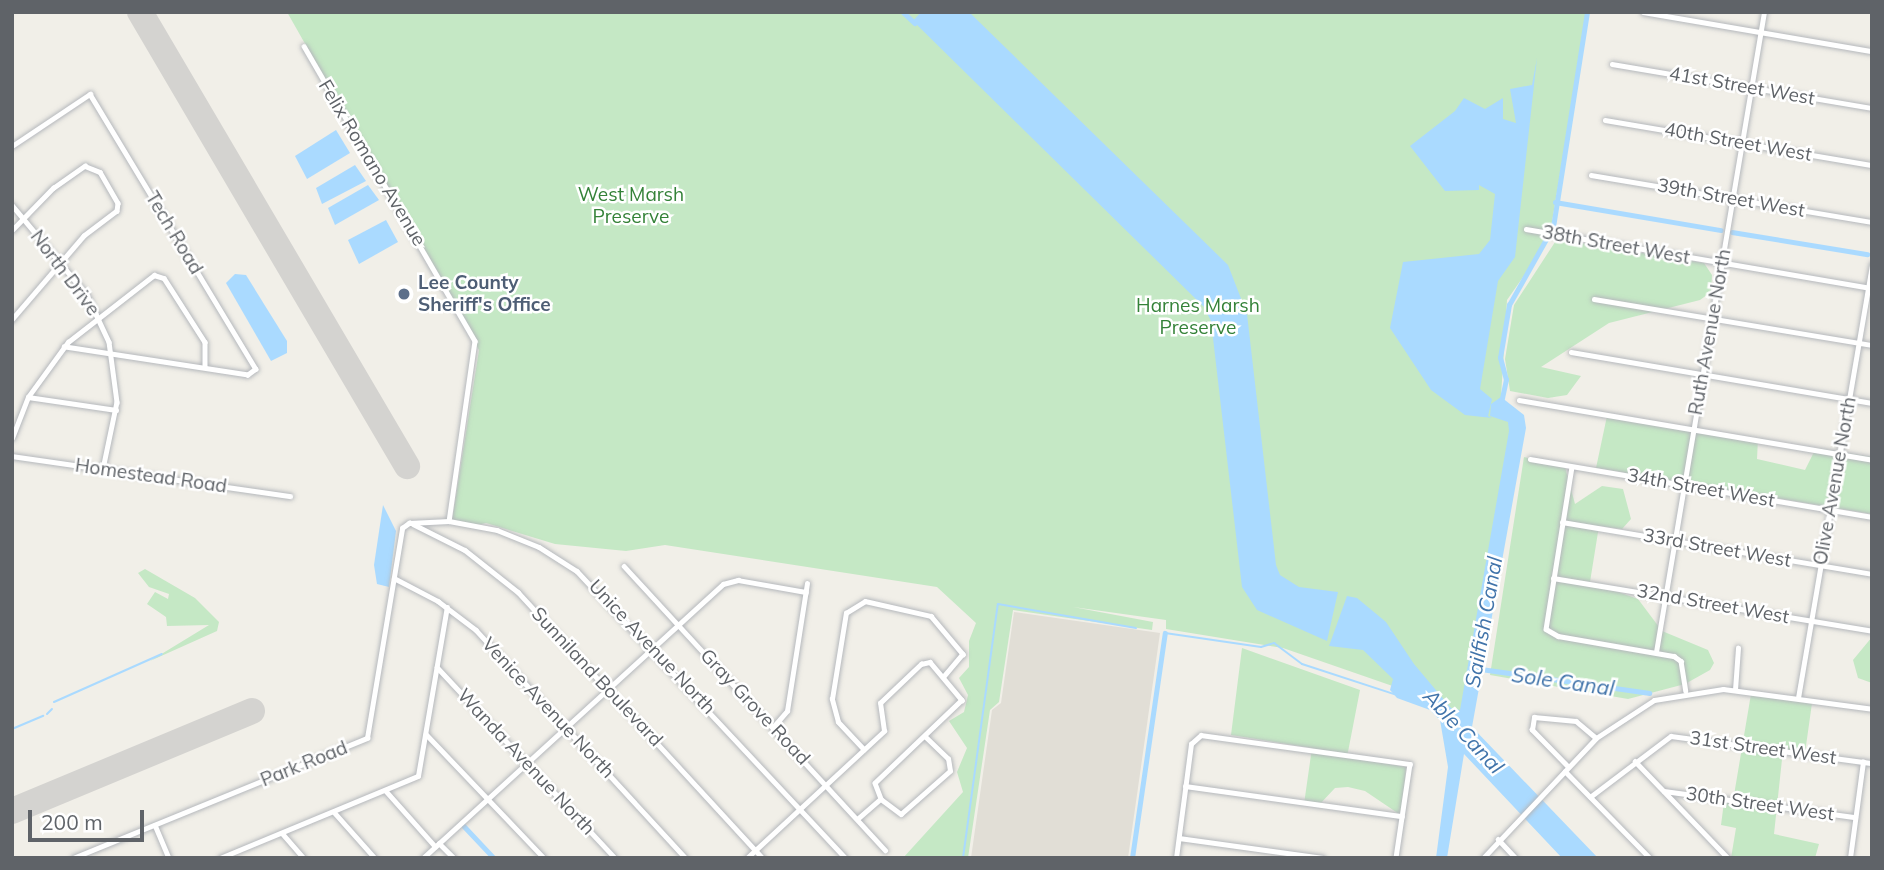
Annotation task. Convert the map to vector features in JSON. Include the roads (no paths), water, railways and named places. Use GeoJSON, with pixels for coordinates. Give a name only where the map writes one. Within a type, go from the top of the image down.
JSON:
{"type":"FeatureCollection","features":[{"type":"Feature","properties":{"kind":"street"},"geometry":{"type":"LineString","coordinates":[[1643,12],[1872,51]]}},
{"type":"Feature","properties":{"kind":"street","name":"Ruth Avenue North"},"geometry":{"type":"LineString","coordinates":[[1656,652],[1764,12]]}},
{"type":"Feature","properties":{"kind":"street","name":"Felix Romano Avenue"},"geometry":{"type":"LineString","coordinates":[[304,46],[475,341],[449,521]]}},
{"type":"Feature","properties":{"kind":"street","name":"41st Street West"},"geometry":{"type":"LineString","coordinates":[[1612,64],[1872,108]]}},
{"type":"Feature","properties":{"kind":"street","name":"Tech Road"},"geometry":{"type":"LineString","coordinates":[[12,146],[90,94],[256,372],[205,367]]}},
{"type":"Feature","properties":{"kind":"street","name":"40th Street West"},"geometry":{"type":"LineString","coordinates":[[1605,120],[1872,164]]}},
{"type":"Feature","properties":{"kind":"street"},"geometry":{"type":"LineString","coordinates":[[12,230],[85,166],[97,169],[111,189],[117,211],[60,262],[12,320]]}},
{"type":"Feature","properties":{"kind":"street","name":"39th Street West"},"geometry":{"type":"LineString","coordinates":[[1591,175],[1872,222]]}},
{"type":"Feature","properties":{"kind":"street","name":"North Drive"},"geometry":{"type":"LineString","coordinates":[[12,205],[60,262],[98,315],[112,353],[116,410],[103,469]]}},
{"type":"Feature","properties":{"kind":"street","name":"38th Street West"},"geometry":{"type":"LineString","coordinates":[[1526,229],[1870,288]]}},
{"type":"Feature","properties":{"kind":"street","name":"Olive Avenue North"},"geometry":{"type":"LineString","coordinates":[[1798,698],[1872,264]]}},
{"type":"Feature","properties":{"kind":"street"},"geometry":{"type":"LineString","coordinates":[[12,438],[28,397],[64,347],[98,315],[159,275],[205,342],[205,367],[64,347]]}},
{"type":"Feature","properties":{"kind":"street"},"geometry":{"type":"LineString","coordinates":[[1594,299],[1872,345]]}},
{"type":"Feature","properties":{"kind":"street"},"geometry":{"type":"LineString","coordinates":[[1571,352],[1872,403]]}},
{"type":"Feature","properties":{"kind":"street"},"geometry":{"type":"LineString","coordinates":[[28,397],[116,410]]}},
{"type":"Feature","properties":{"kind":"street"},"geometry":{"type":"LineString","coordinates":[[1519,400],[1872,460]]}},
{"type":"Feature","properties":{"kind":"street","name":"Homestead Road"},"geometry":{"type":"LineString","coordinates":[[12,456],[290,496]]}},
{"type":"Feature","properties":{"kind":"street","name":"34th Street West"},"geometry":{"type":"LineString","coordinates":[[1530,459],[1872,517]]}},
{"type":"Feature","properties":{"kind":"street"},"geometry":{"type":"LineString","coordinates":[[1572,467],[1546,629],[1558,636],[1678,658],[1686,691]]}},
{"type":"Feature","properties":{"kind":"street"},"geometry":{"type":"LineString","coordinates":[[433,533],[436,520]]}},
{"type":"Feature","properties":{"kind":"street","name":"Unice Avenue North"},"geometry":{"type":"LineString","coordinates":[[409,523],[449,521],[497,530],[552,554],[589,580],[846,858]]}},
{"type":"Feature","properties":{"kind":"street","name":"33rd Street West"},"geometry":{"type":"LineString","coordinates":[[1562,522],[1872,574]]}},
{"type":"Feature","properties":{"kind":"street","name":"Sunniland Boulevard"},"geometry":{"type":"LineString","coordinates":[[409,523],[433,533],[505,580],[764,858]]}},
{"type":"Feature","properties":{"kind":"street","name":"Park Road"},"geometry":{"type":"LineString","coordinates":[[74,858],[367,738],[402,528],[409,523]]}},
{"type":"Feature","properties":{"kind":"street","name":"Gray Grove Road"},"geometry":{"type":"LineString","coordinates":[[624,566],[774,726],[885,850]]}},
{"type":"Feature","properties":{"kind":"street","name":"Venice Avenue North"},"geometry":{"type":"LineString","coordinates":[[394,578],[447,607],[565,727],[686,858]]}},
{"type":"Feature","properties":{"kind":"street","name":"32nd Street West"},"geometry":{"type":"LineString","coordinates":[[1553,578],[1872,631]]}},
{"type":"Feature","properties":{"kind":"street"},"geometry":{"type":"LineString","coordinates":[[423,858],[652,646],[723,584],[738,580],[806,592]]}},
{"type":"Feature","properties":{"kind":"street"},"geometry":{"type":"LineString","coordinates":[[774,726],[787,711],[807,584]]}},
{"type":"Feature","properties":{"kind":"street"},"geometry":{"type":"LineString","coordinates":[[864,750],[838,722],[832,699],[846,613],[865,601],[931,616],[963,654],[944,677]]}},
{"type":"Feature","properties":{"kind":"street"},"geometry":{"type":"LineString","coordinates":[[220,858],[232,856],[418,776],[447,607]]}},
{"type":"Feature","properties":{"kind":"street"},"geometry":{"type":"LineString","coordinates":[[1735,690],[1738,649]]}},
{"type":"Feature","properties":{"kind":"street"},"geometry":{"type":"LineString","coordinates":[[747,858],[864,750],[886,726],[880,703],[921,664],[930,662],[962,700],[875,783],[881,799],[901,814],[950,771],[948,759],[925,737]]}},
{"type":"Feature","properties":{"kind":"street","name":"Wanda Avenue North"},"geometry":{"type":"LineString","coordinates":[[437,667],[615,858]]}},
{"type":"Feature","properties":{"kind":"street"},"geometry":{"type":"LineString","coordinates":[[1483,858],[1498,839],[1596,738],[1644,704],[1686,691],[1735,690],[1872,709]]}},
{"type":"Feature","properties":{"kind":"street"},"geometry":{"type":"LineString","coordinates":[[1596,738],[1576,721],[1534,717],[1532,730],[1590,797],[1650,858]]}},
{"type":"Feature","properties":{"kind":"street"},"geometry":{"type":"LineString","coordinates":[[426,734],[544,858]]}},
{"type":"Feature","properties":{"kind":"street"},"geometry":{"type":"LineString","coordinates":[[1176,858],[1185,786],[1196,736],[1409,764],[1396,858]]}},
{"type":"Feature","properties":{"kind":"street","name":"31st Street West"},"geometry":{"type":"LineString","coordinates":[[1590,797],[1671,736],[1872,763]]}},
{"type":"Feature","properties":{"kind":"street"},"geometry":{"type":"LineString","coordinates":[[1635,761],[1728,857],[1735,858]]}},
{"type":"Feature","properties":{"kind":"street"},"geometry":{"type":"LineString","coordinates":[[1850,858],[1863,762]]}},
{"type":"Feature","properties":{"kind":"street"},"geometry":{"type":"LineString","coordinates":[[1185,786],[1402,816]]}},
{"type":"Feature","properties":{"kind":"street"},"geometry":{"type":"LineString","coordinates":[[386,791],[454,858]]}},
{"type":"Feature","properties":{"kind":"street","name":"30th Street West"},"geometry":{"type":"LineString","coordinates":[[1664,791],[1855,817]]}},
{"type":"Feature","properties":{"kind":"street"},"geometry":{"type":"LineString","coordinates":[[858,819],[881,799]]}},
{"type":"Feature","properties":{"kind":"street"},"geometry":{"type":"LineString","coordinates":[[334,811],[375,858]]}},
{"type":"Feature","properties":{"kind":"street"},"geometry":{"type":"LineString","coordinates":[[155,825],[169,858]]}},
{"type":"Feature","properties":{"kind":"street"},"geometry":{"type":"LineString","coordinates":[[282,833],[304,858]]}},
{"type":"Feature","properties":{"kind":"street"},"geometry":{"type":"LineString","coordinates":[[1178,838],[1323,858]]}},
{"type":"Feature","properties":{"kind":"street"},"geometry":{"type":"LineString","coordinates":[[1498,839],[1516,858]]}},
{"type":"Feature","properties":{"kind":"water"},"geometry":{"type":"Polygon","coordinates":[[[921,12],[969,12],[1228,265],[1247,314],[1276,565],[1280,575],[1299,587],[1338,592],[1327,641],[1257,610],[1242,587],[1211,321],[1204,307],[913,21],[921,12]]]}},
{"type":"Feature","properties":{"kind":"water"},"geometry":{"type":"Polygon","coordinates":[[[1537,58],[1515,257],[1498,281],[1480,389],[1492,399],[1488,416],[1492,418],[1465,415],[1431,390],[1390,328],[1403,262],[1479,254],[1490,240],[1495,194],[1479,185],[1479,190],[1445,191],[1410,146],[1455,111],[1464,98],[1485,109],[1503,98],[1503,119],[1516,123],[1510,89],[1532,85],[1537,58]]]}},
{"type":"Feature","properties":{"kind":"water"},"geometry":{"type":"Polygon","coordinates":[[[336,130],[350,153],[307,179],[295,156],[336,130]]]}},
{"type":"Feature","properties":{"kind":"water"},"geometry":{"type":"Polygon","coordinates":[[[355,165],[366,181],[322,204],[316,188],[355,165]]]}},
{"type":"Feature","properties":{"kind":"water"},"geometry":{"type":"Polygon","coordinates":[[[368,185],[379,200],[335,225],[328,208],[368,185]]]}},
{"type":"Feature","properties":{"kind":"water"},"geometry":{"type":"Polygon","coordinates":[[[386,220],[398,242],[359,264],[348,240],[386,220]]]}},
{"type":"Feature","properties":{"kind":"water"},"geometry":{"type":"Polygon","coordinates":[[[235,274],[246,275],[287,341],[287,353],[271,361],[226,283],[235,274]]]}},
{"type":"Feature","properties":{"kind":"water"},"geometry":{"type":"Polygon","coordinates":[[[1501,397],[1524,415],[1526,428],[1472,727],[1598,858],[1562,858],[1464,754],[1447,858],[1436,858],[1448,767],[1440,720],[1430,710],[1397,698],[1390,690],[1393,679],[1363,650],[1329,646],[1347,596],[1357,598],[1386,622],[1414,664],[1451,708],[1460,710],[1509,431],[1508,422],[1490,416],[1491,404],[1501,397]]]}},
{"type":"Feature","properties":{"kind":"water"},"geometry":{"type":"Polygon","coordinates":[[[383,505],[396,531],[389,587],[377,584],[374,565],[383,505]]]}},
{"type":"Feature","properties":{"kind":"waterway"},"geometry":{"type":"LineString","coordinates":[[903,12],[915,23]]}},
{"type":"Feature","properties":{"kind":"waterway"},"geometry":{"type":"LineString","coordinates":[[1501,403],[1506,380],[1500,358],[1509,305],[1553,227],[1587,12]]}},
{"type":"Feature","properties":{"kind":"waterway","name":"Sole Canal"},"geometry":{"type":"LineString","coordinates":[[1555,202],[1721,230]]}},
{"type":"Feature","properties":{"kind":"waterway","name":"Sole Canal"},"geometry":{"type":"LineString","coordinates":[[1732,232],[1867,254]]}},
{"type":"Feature","properties":{"kind":"waterway"},"geometry":{"type":"LineString","coordinates":[[963,858],[998,604],[1136,628]]}},
{"type":"Feature","properties":{"kind":"waterway"},"geometry":{"type":"LineString","coordinates":[[1165,633],[1261,647],[1274,643],[1302,664],[1394,694]]}},
{"type":"Feature","properties":{"kind":"waterway"},"geometry":{"type":"LineString","coordinates":[[1132,858],[1165,633]]}},
{"type":"Feature","properties":{"kind":"waterway"},"geometry":{"type":"LineString","coordinates":[[54,702],[162,654]]}},
{"type":"Feature","properties":{"kind":"waterway","name":"Sole Canal"},"geometry":{"type":"LineString","coordinates":[[1481,669],[1649,693]]}},
{"type":"Feature","properties":{"kind":"waterway"},"geometry":{"type":"LineString","coordinates":[[47,714],[52,709]]}},
{"type":"Feature","properties":{"kind":"waterway"},"geometry":{"type":"LineString","coordinates":[[12,729],[43,716]]}},
{"type":"Feature","properties":{"kind":"waterway"},"geometry":{"type":"LineString","coordinates":[[464,826],[494,858]]}},
{"type":"Feature","properties":{"kind":"place","name":"Lee County Sheriff's Office"},"geometry":{"type":"Point","coordinates":[404,294]}},
{"type":"Feature","properties":{"kind":"park label","name":"West Marsh Preserve"},"geometry":{"type":"Point","coordinates":[631,206]}},
{"type":"Feature","properties":{"kind":"park label","name":"Harnes Marsh Preserve"},"geometry":{"type":"Point","coordinates":[1198,317]}},
{"type":"Feature","properties":{"kind":"water label","name":"Sailfish Canal"},"geometry":{"type":"Point","coordinates":[1483,622]}},
{"type":"Feature","properties":{"kind":"water label","name":"Able Canal"},"geometry":{"type":"Point","coordinates":[1464,731]}}]}
